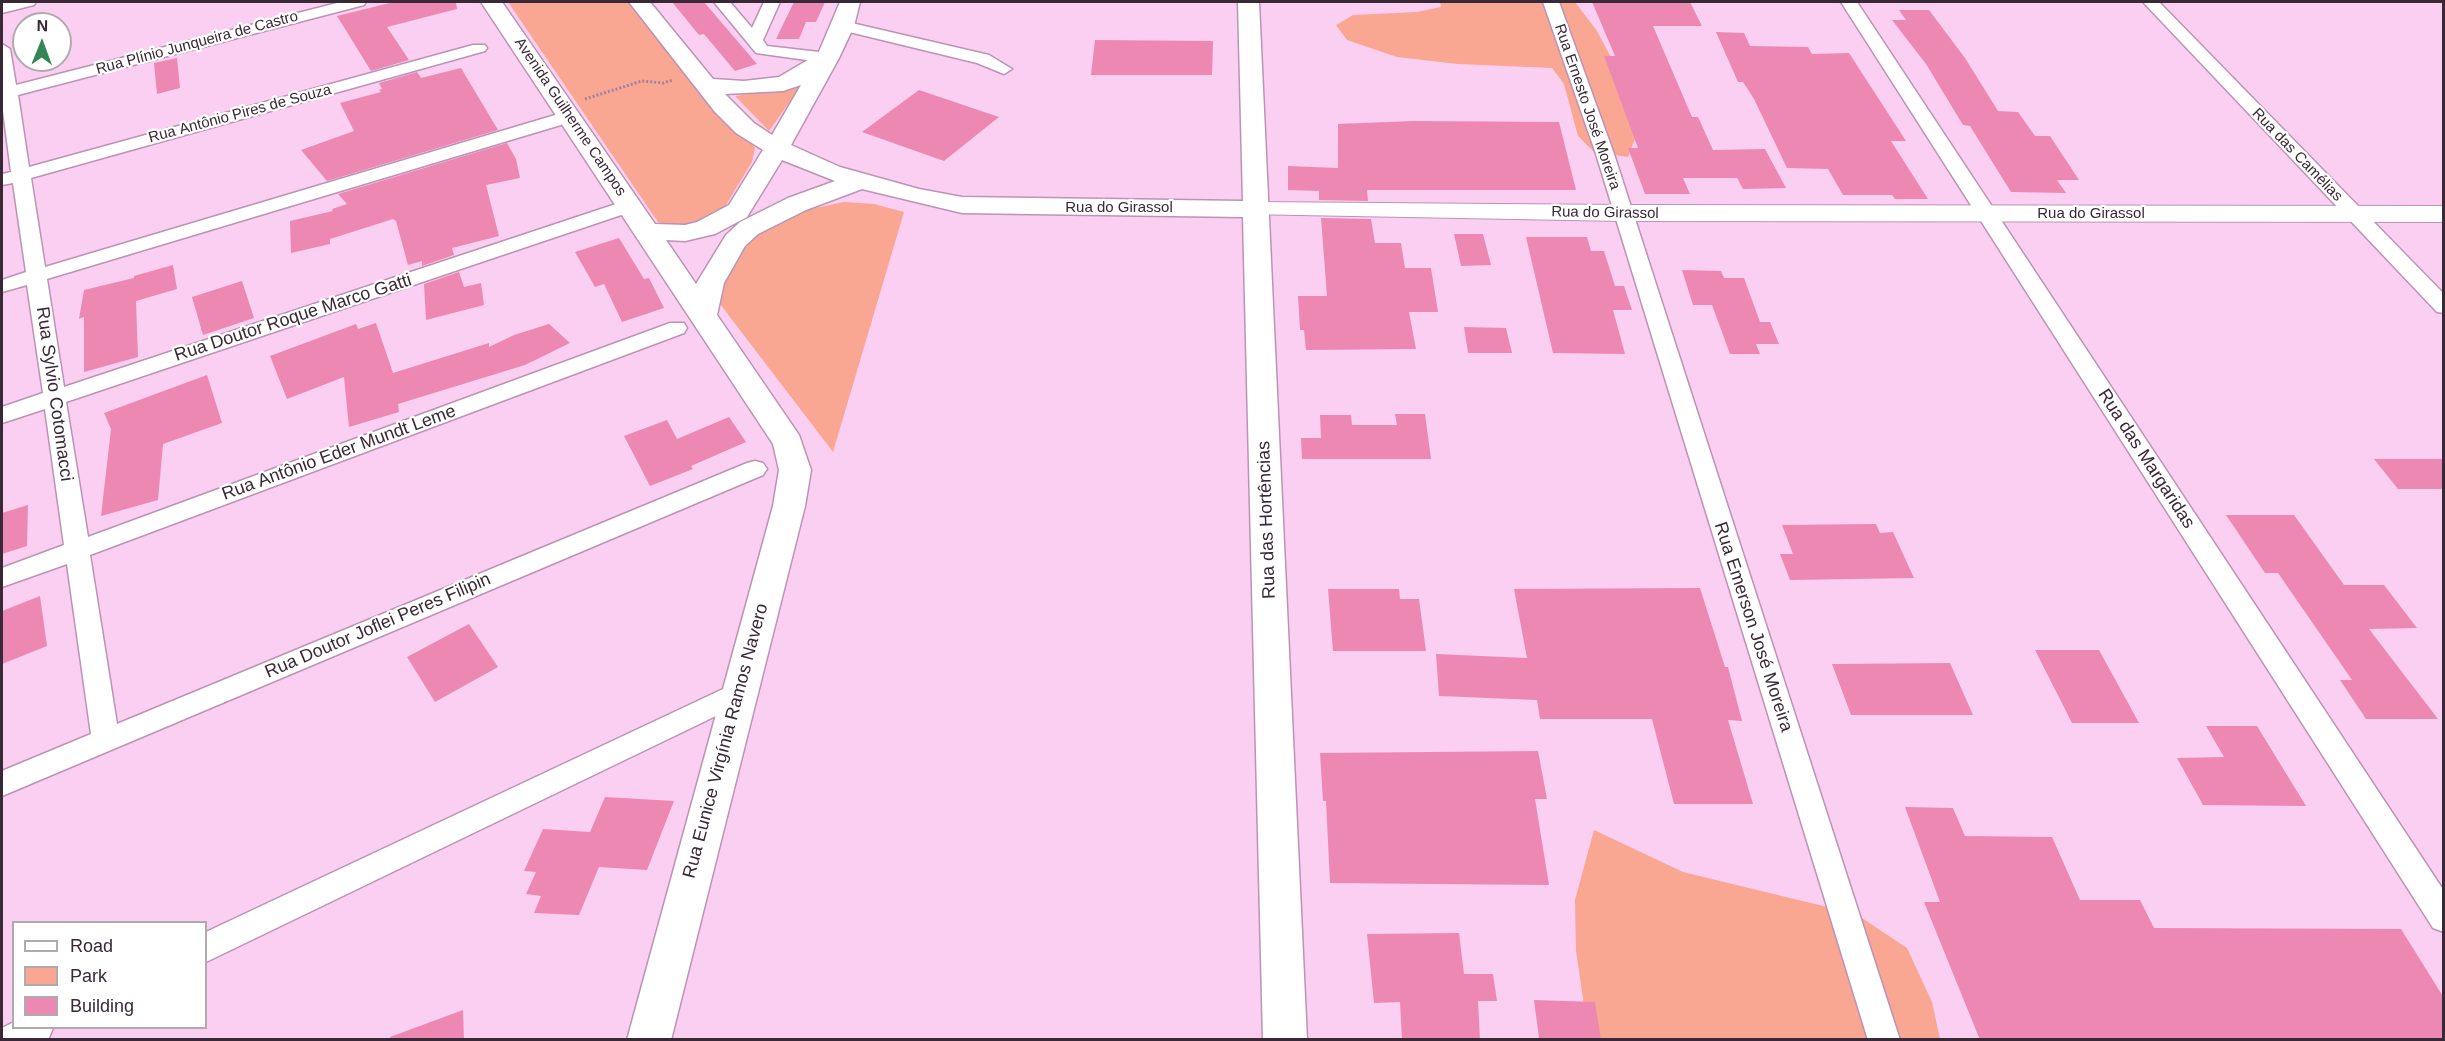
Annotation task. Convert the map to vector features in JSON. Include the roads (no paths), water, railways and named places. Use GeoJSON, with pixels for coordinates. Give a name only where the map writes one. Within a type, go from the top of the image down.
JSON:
{"type":"FeatureCollection","features":[{"type":"Feature","properties":{"kind":"main road","name":"Avenida Guilherme Campos"},"geometry":{"type":"LineString","coordinates":[[492,2],[629,206],[649,232],[788,443]]}},
{"type":"Feature","properties":{"kind":"main road"},"geometry":{"type":"LineString","coordinates":[[639,2],[723,107],[745,128],[776,148]]}},
{"type":"Feature","properties":{"kind":"main road"},"geometry":{"type":"LineString","coordinates":[[649,232],[686,233],[706,228],[738,211],[748,198],[828,58],[843,26],[850,2]]}},
{"type":"Feature","properties":{"kind":"main road","name":"Rua das Hortências"},"geometry":{"type":"LineString","coordinates":[[1249,2],[1254,209],[1285,1040]]}},
{"type":"Feature","properties":{"kind":"main road"},"geometry":{"type":"LineString","coordinates":[[702,80],[744,88],[783,84],[800,77],[828,58]]}},
{"type":"Feature","properties":{"kind":"main road","name":"Rua do Girassol"},"geometry":{"type":"LineString","coordinates":[[776,148],[811,165],[860,181],[936,201],[979,206],[1254,209]]}},
{"type":"Feature","properties":{"kind":"main road"},"geometry":{"type":"LineString","coordinates":[[703,314],[710,283],[735,241],[749,228],[797,204],[860,181]]}},
{"type":"Feature","properties":{"kind":"main road","name":"Rua Eunice Virgínia Ramos Navero"},"geometry":{"type":"LineString","coordinates":[[649,1040],[738,693],[789,506],[795,470],[788,443]]}},
{"type":"Feature","properties":{"kind":"street"},"geometry":{"type":"LineString","coordinates":[[2,8],[28,2]]}},
{"type":"Feature","properties":{"kind":"street","name":"Rua Plínio Junqueira de Castro"},"geometry":{"type":"LineString","coordinates":[[5,93],[358,2]]}},
{"type":"Feature","properties":{"kind":"street"},"geometry":{"type":"LineString","coordinates":[[722,2],[762,50],[828,58]]}},
{"type":"Feature","properties":{"kind":"street"},"geometry":{"type":"LineString","coordinates":[[754,41],[772,2]]}},
{"type":"Feature","properties":{"kind":"street","name":"Rua Ernesto José Moreira"},"geometry":{"type":"LineString","coordinates":[[1551,2],[1598,132],[1622,213]]}},
{"type":"Feature","properties":{"kind":"street","name":"Rua das Margaridas"},"geometry":{"type":"LineString","coordinates":[[1849,2],[2444,918]]}},
{"type":"Feature","properties":{"kind":"street","name":"Rua das Camélias"},"geometry":{"type":"LineString","coordinates":[[2151,2],[2444,307]]}},
{"type":"Feature","properties":{"kind":"street"},"geometry":{"type":"LineString","coordinates":[[843,26],[983,59],[1004,69]]}},
{"type":"Feature","properties":{"kind":"street","name":"Rua Antônio Pires de Souza"},"geometry":{"type":"LineString","coordinates":[[11,177],[479,48]]}},
{"type":"Feature","properties":{"kind":"street","name":"Rua Sylvio Cotomacci"},"geometry":{"type":"LineString","coordinates":[[2,49],[11,177],[35,275],[106,740]]}},
{"type":"Feature","properties":{"kind":"street"},"geometry":{"type":"LineString","coordinates":[[2,286],[565,112]]}},
{"type":"Feature","properties":{"kind":"street","name":"Rua Doutor Roque Marco Gatti"},"geometry":{"type":"LineString","coordinates":[[2,415],[629,206]]}},
{"type":"Feature","properties":{"kind":"street","name":"Rua do Girassol"},"geometry":{"type":"LineString","coordinates":[[1254,209],[1988,215],[2444,214]]}},
{"type":"Feature","properties":{"kind":"street","name":"Rua Emerson José Moreira"},"geometry":{"type":"LineString","coordinates":[[1622,213],[1884,1040]]}},
{"type":"Feature","properties":{"kind":"street","name":"Rua Antônio Eder Mundt Leme"},"geometry":{"type":"LineString","coordinates":[[2,578],[677,328]]}},
{"type":"Feature","properties":{"kind":"street","name":"Rua Doutor Joflei Peres Filipin"},"geometry":{"type":"LineString","coordinates":[[2,784],[755,469]]}},
{"type":"Feature","properties":{"kind":"street"},"geometry":{"type":"LineString","coordinates":[[207,947],[738,693]]}},
{"type":"Feature","properties":{"kind":"street"},"geometry":{"type":"LineString","coordinates":[[12,1040],[35,1029]]}}]}
